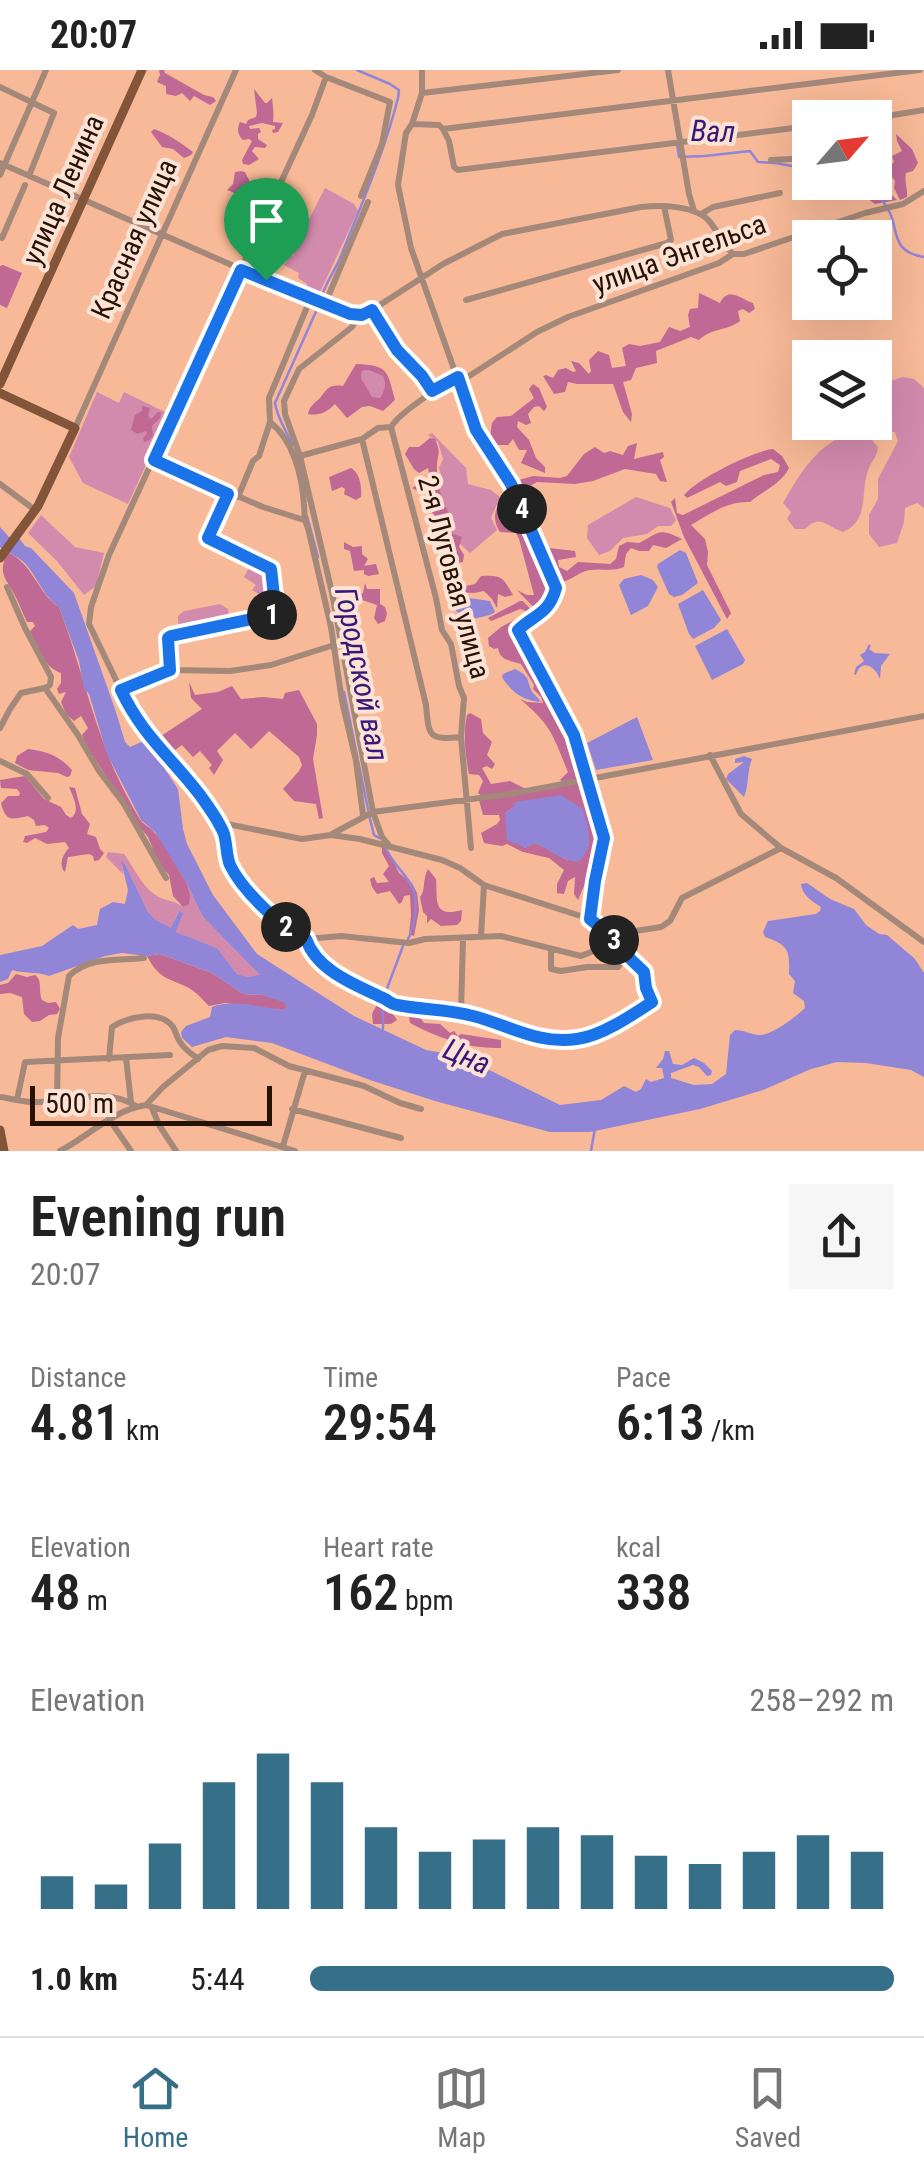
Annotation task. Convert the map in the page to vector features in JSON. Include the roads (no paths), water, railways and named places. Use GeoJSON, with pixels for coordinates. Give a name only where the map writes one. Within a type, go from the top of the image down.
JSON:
{"type":"FeatureCollection","features":[{"type":"Feature","properties":{"kind":"main road","name":"улица Ленина"},"geometry":{"type":"LineString","coordinates":[[0,384],[142,70]]}},
{"type":"Feature","properties":{"kind":"main road"},"geometry":{"type":"LineString","coordinates":[[0,393],[75,428],[36,511],[0,558]]}},
{"type":"Feature","properties":{"kind":"main road"},"geometry":{"type":"LineString","coordinates":[[0,1130],[4,1151]]}},
{"type":"Feature","properties":{"kind":"street"},"geometry":{"type":"LineString","coordinates":[[0,175],[46,70]]}},
{"type":"Feature","properties":{"kind":"street","name":"Красная улица"},"geometry":{"type":"LineString","coordinates":[[75,428],[236,70]]}},
{"type":"Feature","properties":{"kind":"street"},"geometry":{"type":"LineString","coordinates":[[315,70],[390,102],[382,144],[361,196]]}},
{"type":"Feature","properties":{"kind":"street"},"geometry":{"type":"LineString","coordinates":[[422,70],[422,93],[406,133],[398,184],[420,278],[476,430],[511,484],[556,588],[545,610],[518,630],[574,735],[604,838],[590,919]]}},
{"type":"Feature","properties":{"kind":"street"},"geometry":{"type":"LineString","coordinates":[[422,93],[618,70]]}},
{"type":"Feature","properties":{"kind":"street"},"geometry":{"type":"LineString","coordinates":[[668,70],[688,194],[698,213]]}},
{"type":"Feature","properties":{"kind":"street"},"geometry":{"type":"LineString","coordinates":[[412,124],[443,128],[920,70]]}},
{"type":"Feature","properties":{"kind":"street"},"geometry":{"type":"LineString","coordinates":[[326,77],[109,554],[89,614],[89,624],[133,715],[202,796],[224,834],[228,861],[238,879],[282,924],[306,939],[341,936],[406,942],[502,936],[587,955],[610,935],[661,927],[670,921],[682,898],[781,848]]}},
{"type":"Feature","properties":{"kind":"street"},"geometry":{"type":"LineString","coordinates":[[0,88],[52,110],[54,118],[29,176]]}},
{"type":"Feature","properties":{"kind":"street"},"geometry":{"type":"LineString","coordinates":[[892,115],[924,110]]}},
{"type":"Feature","properties":{"kind":"street"},"geometry":{"type":"LineString","coordinates":[[443,128],[458,170],[792,128]]}},
{"type":"Feature","properties":{"kind":"street"},"geometry":{"type":"LineString","coordinates":[[771,160],[792,159]]}},
{"type":"Feature","properties":{"kind":"street"},"geometry":{"type":"LineString","coordinates":[[2,164],[311,300],[358,316]]}},
{"type":"Feature","properties":{"kind":"street"},"geometry":{"type":"LineString","coordinates":[[0,237],[25,185]]}},
{"type":"Feature","properties":{"kind":"street","name":"улица Энгельса"},"geometry":{"type":"LineString","coordinates":[[300,456],[390,427],[432,391],[568,317],[733,254],[744,254],[903,204],[924,191]]}},
{"type":"Feature","properties":{"kind":"street"},"geometry":{"type":"LineString","coordinates":[[698,213],[780,193]]}},
{"type":"Feature","properties":{"kind":"street"},"geometry":{"type":"LineString","coordinates":[[324,304],[368,202]]}},
{"type":"Feature","properties":{"kind":"street"},"geometry":{"type":"LineString","coordinates":[[466,300],[666,243],[671,240],[664,206]]}},
{"type":"Feature","properties":{"kind":"street"},"geometry":{"type":"LineString","coordinates":[[368,813],[332,593],[300,456],[284,414],[284,400],[298,369],[352,327],[358,316],[502,234],[664,206],[698,213],[710,222],[733,254]]}},
{"type":"Feature","properties":{"kind":"street"},"geometry":{"type":"LineString","coordinates":[[238,497],[253,461],[260,456],[270,422],[269,398],[311,300]]}},
{"type":"Feature","properties":{"kind":"street"},"geometry":{"type":"LineString","coordinates":[[372,310],[397,350],[432,391]]}},
{"type":"Feature","properties":{"kind":"street"},"geometry":{"type":"LineString","coordinates":[[270,422],[288,441],[298,472],[304,520],[334,646],[342,701],[368,813],[382,837],[389,845],[411,854],[460,868],[484,885],[590,919],[644,972],[652,1002],[597,1034],[557,1040],[525,1035],[461,1013],[394,1005],[322,963],[306,939]]}},
{"type":"Feature","properties":{"kind":"street","name":"2-я Луговая улица"},"geometry":{"type":"LineString","coordinates":[[390,427],[442,630],[451,644],[464,698],[461,737],[471,848]]}},
{"type":"Feature","properties":{"kind":"street"},"geometry":{"type":"LineString","coordinates":[[362,439],[426,705],[428,730],[439,739],[461,737]]}},
{"type":"Feature","properties":{"kind":"street"},"geometry":{"type":"LineString","coordinates":[[154,460],[228,494],[304,520]]}},
{"type":"Feature","properties":{"kind":"street"},"geometry":{"type":"LineString","coordinates":[[0,484],[36,511]]}},
{"type":"Feature","properties":{"kind":"street"},"geometry":{"type":"LineString","coordinates":[[170,670],[171,636],[276,614],[271,569],[208,538],[228,494]]}},
{"type":"Feature","properties":{"kind":"street"},"geometry":{"type":"LineString","coordinates":[[0,728],[21,693],[45,688],[52,677],[6,587]]}},
{"type":"Feature","properties":{"kind":"street"},"geometry":{"type":"LineString","coordinates":[[121,690],[170,670],[230,671],[334,646]]}},
{"type":"Feature","properties":{"kind":"street"},"geometry":{"type":"LineString","coordinates":[[45,688],[124,804],[166,878]]}},
{"type":"Feature","properties":{"kind":"street"},"geometry":{"type":"LineString","coordinates":[[331,835],[368,813],[510,794],[924,716]]}},
{"type":"Feature","properties":{"kind":"street"},"geometry":{"type":"LineString","coordinates":[[710,755],[741,814],[781,848],[836,878],[924,942]]}},
{"type":"Feature","properties":{"kind":"street"},"geometry":{"type":"LineString","coordinates":[[0,760],[28,774],[48,798]]}},
{"type":"Feature","properties":{"kind":"street"},"geometry":{"type":"LineString","coordinates":[[217,822],[302,839],[331,835],[389,845]]}},
{"type":"Feature","properties":{"kind":"street"},"geometry":{"type":"LineString","coordinates":[[481,936],[484,885]]}},
{"type":"Feature","properties":{"kind":"street"},"geometry":{"type":"LineString","coordinates":[[461,1013],[463,938]]}},
{"type":"Feature","properties":{"kind":"street"},"geometry":{"type":"LineString","coordinates":[[551,949],[549,965],[553,971],[618,967],[620,949]]}},
{"type":"Feature","properties":{"kind":"street"},"geometry":{"type":"LineString","coordinates":[[57,1101],[61,1016],[71,973],[107,959],[144,958]]}},
{"type":"Feature","properties":{"kind":"street"},"geometry":{"type":"LineString","coordinates":[[109,1058],[112,1027],[146,1017],[160,1018],[172,1026],[182,1045],[198,1059]]}},
{"type":"Feature","properties":{"kind":"street"},"geometry":{"type":"LineString","coordinates":[[149,1106],[164,1087],[215,1047],[260,1051],[276,1061],[364,1086],[422,1109]]}},
{"type":"Feature","properties":{"kind":"street"},"geometry":{"type":"LineString","coordinates":[[17,1100],[23,1063],[28,1061],[170,1055]]}},
{"type":"Feature","properties":{"kind":"street"},"geometry":{"type":"LineString","coordinates":[[126,1058],[134,1105]]}},
{"type":"Feature","properties":{"kind":"street"},"geometry":{"type":"LineString","coordinates":[[277,1147],[305,1071]]}},
{"type":"Feature","properties":{"kind":"street"},"geometry":{"type":"LineString","coordinates":[[0,1097],[25,1102],[124,1098],[134,1105],[149,1106],[294,1151]]}},
{"type":"Feature","properties":{"kind":"street"},"geometry":{"type":"LineString","coordinates":[[60,1151],[134,1105]]}},
{"type":"Feature","properties":{"kind":"street"},"geometry":{"type":"LineString","coordinates":[[149,1106],[176,1151]]}},
{"type":"Feature","properties":{"kind":"street"},"geometry":{"type":"LineString","coordinates":[[292,1108],[401,1138]]}},
{"type":"Feature","properties":{"kind":"street"},"geometry":{"type":"LineString","coordinates":[[109,1119],[131,1151]]}},
{"type":"Feature","properties":{"kind":"waterway","name":"Городской вал"},"geometry":{"type":"LineString","coordinates":[[321,299],[372,178],[398,98],[399,90],[357,70]]}},
{"type":"Feature","properties":{"kind":"waterway","name":"Вал"},"geometry":{"type":"LineString","coordinates":[[677,144],[679,157],[750,151],[758,162],[792,166]]}},
{"type":"Feature","properties":{"kind":"waterway","name":"Вал"},"geometry":{"type":"LineString","coordinates":[[882,200],[899,243],[912,254],[924,257]]}},
{"type":"Feature","properties":{"kind":"waterway"},"geometry":{"type":"LineString","coordinates":[[247,268],[264,276]]}},
{"type":"Feature","properties":{"kind":"waterway","name":"Городской вал"},"geometry":{"type":"LineString","coordinates":[[292,445],[275,403],[318,307]]}},
{"type":"Feature","properties":{"kind":"waterway","name":"Городской вал"},"geometry":{"type":"LineString","coordinates":[[307,516],[318,557]]}},
{"type":"Feature","properties":{"kind":"waterway","name":"Городской вал"},"geometry":{"type":"LineString","coordinates":[[344,692],[370,819],[374,835],[379,838]]}},
{"type":"Feature","properties":{"kind":"waterway","name":"Городской вал"},"geometry":{"type":"LineString","coordinates":[[386,849],[414,894],[415,915],[408,939]]}},
{"type":"Feature","properties":{"kind":"waterway","name":"Городской вал"},"geometry":{"type":"LineString","coordinates":[[385,994],[403,946]]}},
{"type":"Feature","properties":{"kind":"waterway","name":"Городской вал"},"geometry":{"type":"LineString","coordinates":[[383,1002],[383,1029]]}},
{"type":"Feature","properties":{"kind":"waterway"},"geometry":{"type":"LineString","coordinates":[[591,1151],[595,1128]]}},
{"type":"Feature","properties":{"kind":"water label","name":"Цна"},"geometry":{"type":"Point","coordinates":[467,1056]}}]}
